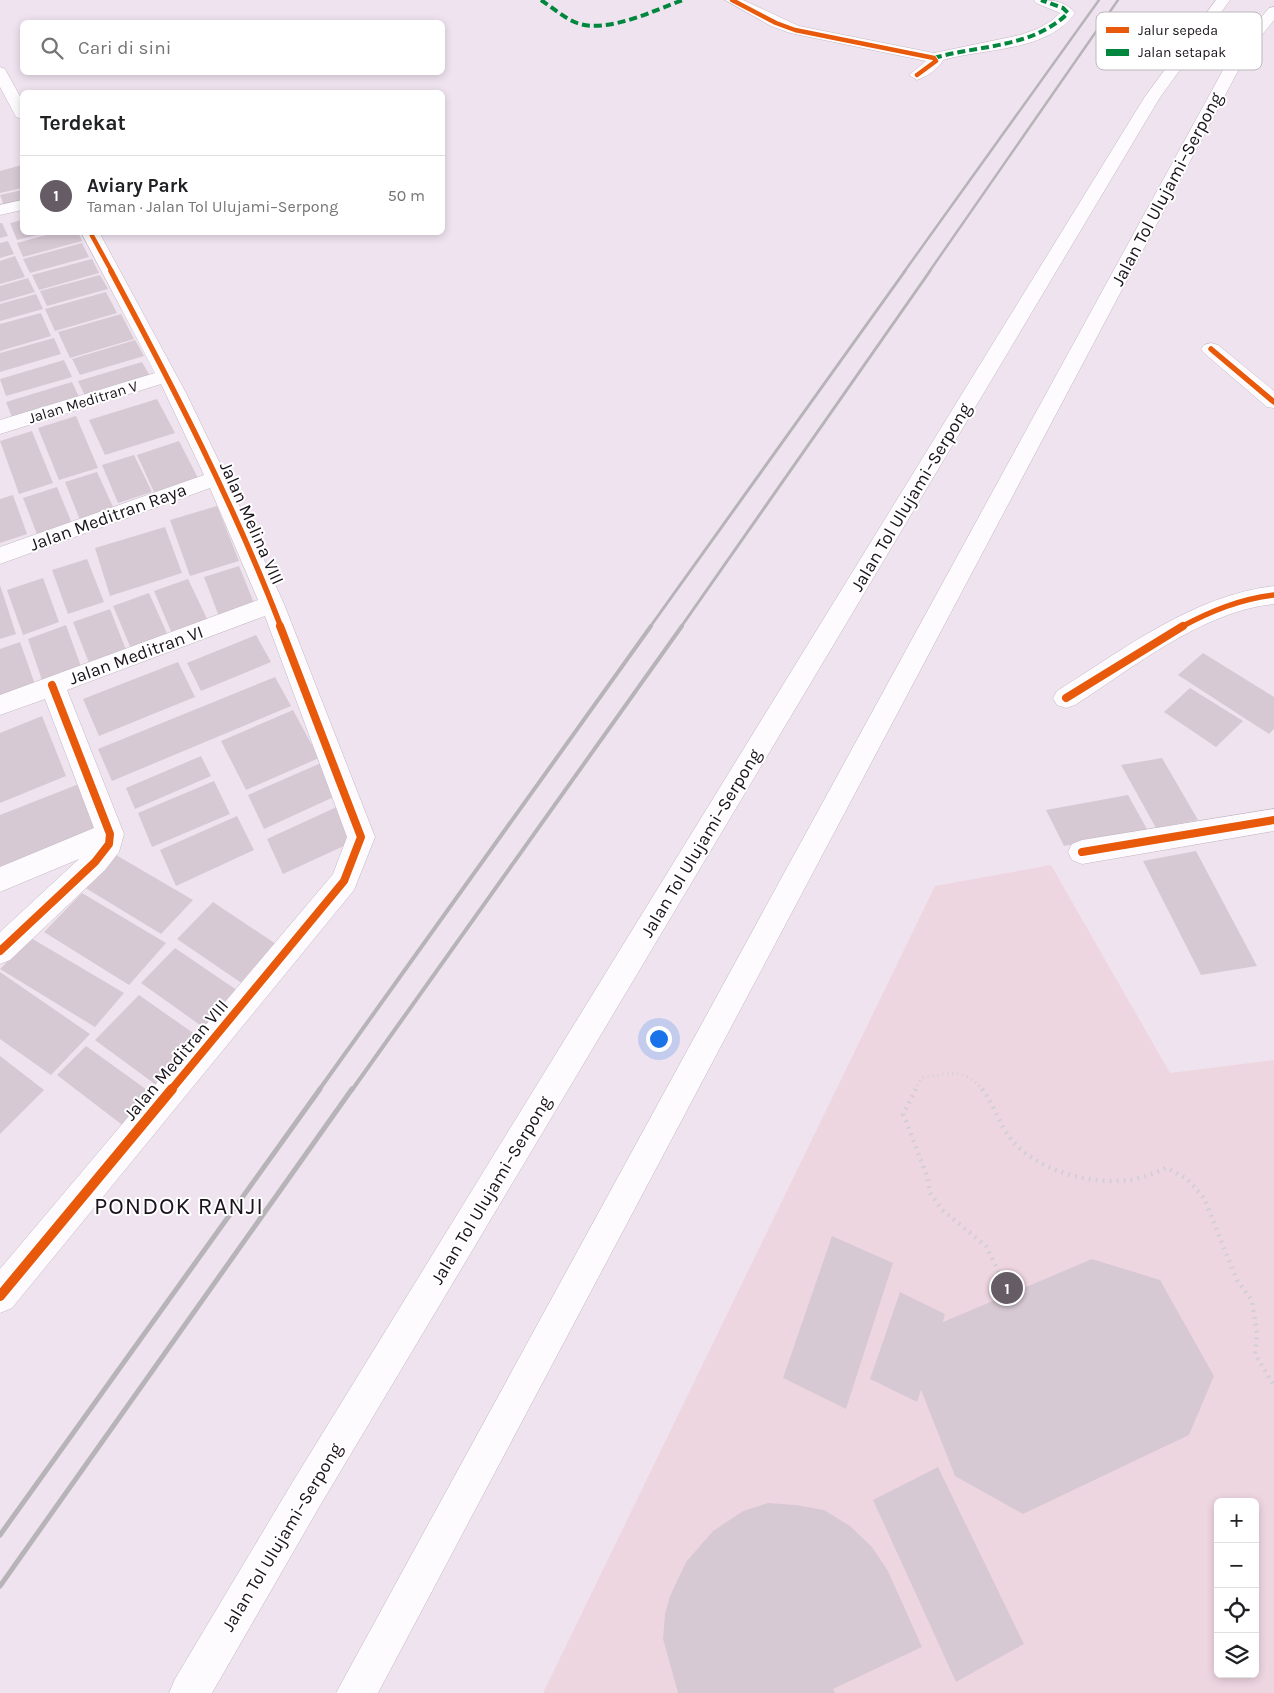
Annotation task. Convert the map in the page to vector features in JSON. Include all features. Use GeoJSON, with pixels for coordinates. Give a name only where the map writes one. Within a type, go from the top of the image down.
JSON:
{"type":"FeatureCollection","features":[{"type":"Feature","properties":{"kind":"main road"},"geometry":{"type":"LineString","coordinates":[[732,0],[776,23],[795,30],[934,58],[949,52],[1005,42],[1051,29],[1068,13],[1063,8],[1040,0]]}},
{"type":"Feature","properties":{"kind":"main road","name":"Jalan Tol Ulujami–Serpong"},"geometry":{"type":"LineString","coordinates":[[1213,12],[1222,0]]}},
{"type":"Feature","properties":{"kind":"main road","name":"Jalan Tol Ulujami–Serpong"},"geometry":{"type":"LineString","coordinates":[[1262,25],[1274,11]]}},
{"type":"Feature","properties":{"kind":"main road"},"geometry":{"type":"LineString","coordinates":[[1262,33],[1274,23]]}},
{"type":"Feature","properties":{"kind":"main road"},"geometry":{"type":"LineString","coordinates":[[917,75],[936,61],[934,58]]}},
{"type":"Feature","properties":{"kind":"main road","name":"Jalan Tol Ulujami–Serpong"},"geometry":{"type":"LineString","coordinates":[[189,1693],[310,1488],[1152,98],[1172,70]]}},
{"type":"Feature","properties":{"kind":"main road","name":"Jalan Tol Ulujami–Serpong"},"geometry":{"type":"LineString","coordinates":[[356,1693],[1230,70]]}},
{"type":"Feature","properties":{"kind":"main road"},"geometry":{"type":"LineString","coordinates":[[0,72],[20,110]]}},
{"type":"Feature","properties":{"kind":"main road"},"geometry":{"type":"LineString","coordinates":[[0,210],[20,205]]}},
{"type":"Feature","properties":{"kind":"main road","name":"Jalan Melina VIII"},"geometry":{"type":"LineString","coordinates":[[92,235],[166,376],[216,478],[272,604],[361,837]]}},
{"type":"Feature","properties":{"kind":"main road"},"geometry":{"type":"LineString","coordinates":[[1211,349],[1274,402]]}},
{"type":"Feature","properties":{"kind":"main road","name":"Jalan Meditran V"},"geometry":{"type":"LineString","coordinates":[[2,422],[166,376]]}},
{"type":"Feature","properties":{"kind":"main road","name":"Jalan Meditran Raya"},"geometry":{"type":"LineString","coordinates":[[0,556],[216,478]]}},
{"type":"Feature","properties":{"kind":"main road"},"geometry":{"type":"LineString","coordinates":[[1066,698],[1179,628],[1259,594],[1274,595]]}},
{"type":"Feature","properties":{"kind":"main road","name":"Jalan Meditran VI"},"geometry":{"type":"LineString","coordinates":[[0,705],[272,604]]}},
{"type":"Feature","properties":{"kind":"main road"},"geometry":{"type":"LineString","coordinates":[[0,951],[95,862],[109,844],[110,834],[52,686]]}},
{"type":"Feature","properties":{"kind":"main road"},"geometry":{"type":"LineString","coordinates":[[1082,852],[1274,820]]}},
{"type":"Feature","properties":{"kind":"main road"},"geometry":{"type":"LineString","coordinates":[[0,880],[110,834]]}},
{"type":"Feature","properties":{"kind":"main road","name":"Jalan Meditran VIII"},"geometry":{"type":"LineString","coordinates":[[0,1296],[344,881],[361,837]]}},
{"type":"Feature","properties":{"kind":"path"},"geometry":{"type":"LineString","coordinates":[[1000,1275],[986,1246],[942,1210],[930,1193],[928,1176],[903,1114],[921,1078],[959,1073],[979,1085],[993,1105],[1010,1139],[1031,1157],[1060,1170],[1101,1181],[1129,1180],[1167,1168],[1187,1179],[1204,1198],[1238,1280],[1252,1301],[1257,1332],[1255,1354],[1274,1386]]}},
{"type":"Feature","properties":{"kind":"shaded area"},"geometry":{"type":"Polygon","coordinates":[[[1051,865],[1170,1073],[1274,1060],[1274,1693],[543,1693],[935,886],[1051,865]]]}},
{"type":"Feature","properties":{"kind":"building"},"geometry":{"type":"Polygon","coordinates":[[[20,166],[20,188],[0,193],[0,171],[20,166]]]}},
{"type":"Feature","properties":{"kind":"building"},"geometry":{"type":"Polygon","coordinates":[[[20,190],[20,204],[5,208],[0,195],[20,190]]]}},
{"type":"Feature","properties":{"kind":"building"},"geometry":{"type":"Polygon","coordinates":[[[20,220],[20,235],[37,235],[17,240],[10,223],[20,220]]]}},
{"type":"Feature","properties":{"kind":"building"},"geometry":{"type":"Polygon","coordinates":[[[0,223],[2,223],[8,236],[0,238],[0,223]]]}},
{"type":"Feature","properties":{"kind":"building"},"geometry":{"type":"Polygon","coordinates":[[[46,235],[79,235],[82,241],[23,257],[17,243],[46,235]]]}},
{"type":"Feature","properties":{"kind":"building"},"geometry":{"type":"Polygon","coordinates":[[[8,241],[14,254],[0,258],[0,243],[8,241]]]}},
{"type":"Feature","properties":{"kind":"building"},"geometry":{"type":"Polygon","coordinates":[[[82,243],[89,257],[30,273],[23,259],[82,243]]]}},
{"type":"Feature","properties":{"kind":"building"},"geometry":{"type":"Polygon","coordinates":[[[15,256],[25,277],[0,284],[0,261],[15,256]]]}},
{"type":"Feature","properties":{"kind":"building"},"geometry":{"type":"Polygon","coordinates":[[[92,259],[99,273],[39,290],[32,275],[92,259]]]}},
{"type":"Feature","properties":{"kind":"building"},"geometry":{"type":"Polygon","coordinates":[[[100,275],[108,289],[47,306],[40,291],[100,275]]]}},
{"type":"Feature","properties":{"kind":"building"},"geometry":{"type":"Polygon","coordinates":[[[28,278],[35,292],[0,302],[0,286],[28,278]]]}},
{"type":"Feature","properties":{"kind":"building"},"geometry":{"type":"Polygon","coordinates":[[[106,292],[117,313],[55,331],[45,309],[106,292]]]}},
{"type":"Feature","properties":{"kind":"building"},"geometry":{"type":"Polygon","coordinates":[[[36,294],[43,309],[0,321],[0,304],[36,294]]]}},
{"type":"Feature","properties":{"kind":"building"},"geometry":{"type":"Polygon","coordinates":[[[41,313],[51,336],[0,351],[0,324],[41,313]]]}},
{"type":"Feature","properties":{"kind":"building"},"geometry":{"type":"Polygon","coordinates":[[[121,314],[134,339],[70,358],[58,332],[121,314]]]}},
{"type":"Feature","properties":{"kind":"building"},"geometry":{"type":"Polygon","coordinates":[[[54,338],[61,354],[0,372],[0,353],[54,338]]]}},
{"type":"Feature","properties":{"kind":"building"},"geometry":{"type":"Polygon","coordinates":[[[135,340],[144,356],[80,375],[72,359],[135,340]]]}},
{"type":"Feature","properties":{"kind":"building"},"geometry":{"type":"Polygon","coordinates":[[[64,360],[72,377],[6,396],[0,379],[64,360]]]}},
{"type":"Feature","properties":{"kind":"building"},"geometry":{"type":"Polygon","coordinates":[[[142,362],[151,378],[86,398],[78,381],[142,362]]]}},
{"type":"Feature","properties":{"kind":"building"},"geometry":{"type":"Polygon","coordinates":[[[72,382],[80,399],[13,420],[6,402],[72,382]]]}},
{"type":"Feature","properties":{"kind":"building"},"geometry":{"type":"Polygon","coordinates":[[[157,399],[175,433],[105,455],[89,420],[157,399]]]}},
{"type":"Feature","properties":{"kind":"building"},"geometry":{"type":"Polygon","coordinates":[[[76,416],[98,468],[59,480],[38,428],[76,416]]]}},
{"type":"Feature","properties":{"kind":"building"},"geometry":{"type":"Polygon","coordinates":[[[32,431],[53,483],[19,494],[0,441],[32,431]]]}},
{"type":"Feature","properties":{"kind":"building"},"geometry":{"type":"Polygon","coordinates":[[[179,441],[198,478],[154,492],[137,455],[179,441]]]}},
{"type":"Feature","properties":{"kind":"building"},"geometry":{"type":"Polygon","coordinates":[[[134,455],[152,492],[118,503],[102,465],[134,455]]]}},
{"type":"Feature","properties":{"kind":"building"},"geometry":{"type":"Polygon","coordinates":[[[97,472],[114,509],[80,520],[65,482],[97,472]]]}},
{"type":"Feature","properties":{"kind":"building"},"geometry":{"type":"Polygon","coordinates":[[[57,487],[73,526],[38,537],[23,498],[57,487]]]}},
{"type":"Feature","properties":{"kind":"building"},"geometry":{"type":"Polygon","coordinates":[[[13,495],[27,534],[0,543],[0,499],[13,495]]]}},
{"type":"Feature","properties":{"kind":"building"},"geometry":{"type":"Polygon","coordinates":[[[217,506],[239,561],[190,576],[170,520],[217,506]]]}},
{"type":"Feature","properties":{"kind":"building"},"geometry":{"type":"Polygon","coordinates":[[[165,527],[182,573],[110,596],[95,548],[165,527]]]}},
{"type":"Feature","properties":{"kind":"building"},"geometry":{"type":"Polygon","coordinates":[[[87,559],[104,602],[68,614],[52,570],[87,559]]]}},
{"type":"Feature","properties":{"kind":"building"},"geometry":{"type":"Polygon","coordinates":[[[239,566],[256,608],[220,619],[204,577],[239,566]]]}},
{"type":"Feature","properties":{"kind":"building"},"geometry":{"type":"Polygon","coordinates":[[[43,578],[59,622],[23,635],[7,590],[43,578]]]}},
{"type":"Feature","properties":{"kind":"building"},"geometry":{"type":"Polygon","coordinates":[[[188,579],[209,623],[173,636],[154,591],[188,579]]]}},
{"type":"Feature","properties":{"kind":"building"},"geometry":{"type":"Polygon","coordinates":[[[0,585],[16,634],[0,639],[0,585]]]}},
{"type":"Feature","properties":{"kind":"building"},"geometry":{"type":"Polygon","coordinates":[[[149,593],[169,638],[132,651],[113,606],[149,593]]]}},
{"type":"Feature","properties":{"kind":"building"},"geometry":{"type":"Polygon","coordinates":[[[110,609],[128,655],[91,668],[73,622],[110,609]]]}},
{"type":"Feature","properties":{"kind":"building"},"geometry":{"type":"Polygon","coordinates":[[[66,625],[83,672],[44,686],[28,639],[66,625]]]}},
{"type":"Feature","properties":{"kind":"building"},"geometry":{"type":"Polygon","coordinates":[[[256,635],[271,662],[201,691],[187,663],[256,635]]]}},
{"type":"Feature","properties":{"kind":"building"},"geometry":{"type":"Polygon","coordinates":[[[20,642],[37,690],[0,704],[0,649],[20,642]]]}},
{"type":"Feature","properties":{"kind":"building"},"geometry":{"type":"Polygon","coordinates":[[[1203,653],[1274,697],[1274,729],[1269,734],[1178,675],[1203,653]]]}},
{"type":"Feature","properties":{"kind":"building"},"geometry":{"type":"Polygon","coordinates":[[[178,662],[195,697],[99,736],[83,699],[178,662]]]}},
{"type":"Feature","properties":{"kind":"building"},"geometry":{"type":"Polygon","coordinates":[[[275,677],[291,706],[112,781],[98,749],[275,677]]]}},
{"type":"Feature","properties":{"kind":"building"},"geometry":{"type":"Polygon","coordinates":[[[1190,688],[1243,721],[1216,747],[1164,712],[1190,688]]]}},
{"type":"Feature","properties":{"kind":"building"},"geometry":{"type":"Polygon","coordinates":[[[293,710],[319,758],[246,790],[221,741],[293,710]]]}},
{"type":"Feature","properties":{"kind":"building"},"geometry":{"type":"Polygon","coordinates":[[[42,716],[66,776],[0,803],[0,733],[42,716]]]}},
{"type":"Feature","properties":{"kind":"building"},"geometry":{"type":"Polygon","coordinates":[[[201,756],[211,776],[135,809],[126,788],[201,756]]]}},
{"type":"Feature","properties":{"kind":"building"},"geometry":{"type":"Polygon","coordinates":[[[1162,758],[1198,820],[1156,828],[1121,765],[1162,758]]]}},
{"type":"Feature","properties":{"kind":"building"},"geometry":{"type":"Polygon","coordinates":[[[321,763],[338,795],[264,829],[248,795],[321,763]]]}},
{"type":"Feature","properties":{"kind":"building"},"geometry":{"type":"Polygon","coordinates":[[[214,781],[230,814],[152,847],[138,813],[214,781]]]}},
{"type":"Feature","properties":{"kind":"building"},"geometry":{"type":"Polygon","coordinates":[[[79,784],[95,831],[0,870],[0,815],[79,784]]]}},
{"type":"Feature","properties":{"kind":"building"},"geometry":{"type":"Polygon","coordinates":[[[1128,795],[1148,831],[1064,846],[1046,810],[1128,795]]]}},
{"type":"Feature","properties":{"kind":"building"},"geometry":{"type":"Polygon","coordinates":[[[341,805],[359,839],[283,874],[267,839],[341,805]]]}},
{"type":"Feature","properties":{"kind":"building"},"geometry":{"type":"Polygon","coordinates":[[[237,816],[254,850],[176,886],[160,850],[237,816]]]}},
{"type":"Feature","properties":{"kind":"building"},"geometry":{"type":"Polygon","coordinates":[[[1196,851],[1257,966],[1201,975],[1143,861],[1196,851]]]}},
{"type":"Feature","properties":{"kind":"building"},"geometry":{"type":"Polygon","coordinates":[[[116,855],[193,900],[161,934],[84,887],[116,855]]]}},
{"type":"Feature","properties":{"kind":"building"},"geometry":{"type":"Polygon","coordinates":[[[82,893],[166,943],[129,985],[44,932],[82,893]]]}},
{"type":"Feature","properties":{"kind":"building"},"geometry":{"type":"Polygon","coordinates":[[[213,902],[279,946],[243,984],[177,939],[213,902]]]}},
{"type":"Feature","properties":{"kind":"building"},"geometry":{"type":"Polygon","coordinates":[[[31,938],[124,993],[95,1027],[0,969],[31,938]]]}},
{"type":"Feature","properties":{"kind":"building"},"geometry":{"type":"Polygon","coordinates":[[[175,948],[241,993],[207,1030],[141,983],[175,948]]]}},
{"type":"Feature","properties":{"kind":"building"},"geometry":{"type":"Polygon","coordinates":[[[0,972],[90,1034],[51,1075],[0,1039],[0,972]]]}},
{"type":"Feature","properties":{"kind":"building"},"geometry":{"type":"Polygon","coordinates":[[[139,995],[206,1042],[163,1090],[95,1040],[139,995]]]}},
{"type":"Feature","properties":{"kind":"building"},"geometry":{"type":"Polygon","coordinates":[[[86,1046],[154,1095],[125,1127],[57,1075],[86,1046]]]}},
{"type":"Feature","properties":{"kind":"building"},"geometry":{"type":"Polygon","coordinates":[[[0,1056],[44,1090],[0,1134],[0,1056]]]}},
{"type":"Feature","properties":{"kind":"building"},"geometry":{"type":"Polygon","coordinates":[[[832,1236],[893,1263],[846,1409],[783,1378],[832,1236]]]}},
{"type":"Feature","properties":{"kind":"building"},"geometry":{"type":"Polygon","coordinates":[[[1092,1259],[1160,1280],[1214,1376],[1189,1435],[1023,1514],[955,1476],[921,1390],[917,1402],[870,1379],[900,1292],[945,1314],[943,1322],[1092,1259]]]}},
{"type":"Feature","properties":{"kind":"building"},"geometry":{"type":"Polygon","coordinates":[[[938,1467],[1024,1644],[956,1682],[873,1500],[938,1467]]]}},
{"type":"Feature","properties":{"kind":"building"},"geometry":{"type":"Polygon","coordinates":[[[768,1503],[824,1510],[850,1526],[872,1547],[888,1571],[922,1647],[833,1689],[835,1693],[678,1693],[663,1639],[665,1614],[670,1596],[686,1562],[713,1531],[743,1511],[768,1503]]]}},
{"type":"Feature","properties":{"kind":"railway"},"geometry":{"type":"LineString","coordinates":[[904,272],[1099,0]]}},
{"type":"Feature","properties":{"kind":"railway"},"geometry":{"type":"LineString","coordinates":[[1110,12],[1118,0]]}},
{"type":"Feature","properties":{"kind":"railway"},"geometry":{"type":"LineString","coordinates":[[929,272],[1096,32]]}},
{"type":"Feature","properties":{"kind":"railway"},"geometry":{"type":"LineString","coordinates":[[650,627],[905,271]]}},
{"type":"Feature","properties":{"kind":"railway"},"geometry":{"type":"LineString","coordinates":[[681,627],[930,271]]}},
{"type":"Feature","properties":{"kind":"railway"},"geometry":{"type":"LineString","coordinates":[[319,1090],[651,626]]}},
{"type":"Feature","properties":{"kind":"railway"},"geometry":{"type":"LineString","coordinates":[[352,1090],[682,626]]}},
{"type":"Feature","properties":{"kind":"railway"},"geometry":{"type":"LineString","coordinates":[[0,1535],[320,1089]]}},
{"type":"Feature","properties":{"kind":"railway"},"geometry":{"type":"LineString","coordinates":[[0,1586],[352,1089]]}},
{"type":"Feature","properties":{"kind":"marked path"},"geometry":{"type":"LineString","coordinates":[[541,0],[577,23],[593,25],[619,22],[683,0]]}},
{"type":"Feature","properties":{"kind":"marked path"},"geometry":{"type":"LineString","coordinates":[[934,58],[1025,38],[1057,24],[1068,13],[1063,8],[1041,0]]}},
{"type":"Feature","properties":{"kind":"cycle path"},"geometry":{"type":"LineString","coordinates":[[732,0],[776,23],[795,30],[934,58],[936,61],[917,75]]}},
{"type":"Feature","properties":{"kind":"cycle path"},"geometry":{"type":"LineString","coordinates":[[0,1296],[344,881],[361,837],[272,604],[216,478],[176,393],[92,235]]}},
{"type":"Feature","properties":{"kind":"cycle path"},"geometry":{"type":"LineString","coordinates":[[1211,349],[1274,402]]}},
{"type":"Feature","properties":{"kind":"cycle path"},"geometry":{"type":"LineString","coordinates":[[1066,698],[1139,651],[1197,618],[1252,597],[1274,595]]}},
{"type":"Feature","properties":{"kind":"cycle path"},"geometry":{"type":"LineString","coordinates":[[0,951],[95,862],[109,844],[110,834],[52,685]]}},
{"type":"Feature","properties":{"kind":"cycle path"},"geometry":{"type":"LineString","coordinates":[[1082,852],[1274,820]]}},
{"type":"Feature","properties":{"kind":"place","name":"Aviary Park"},"geometry":{"type":"Point","coordinates":[1007,1288]}},
{"type":"Feature","properties":{"kind":"district","name":"PONDOK RANJI"},"geometry":{"type":"Point","coordinates":[179,1206]}}]}
